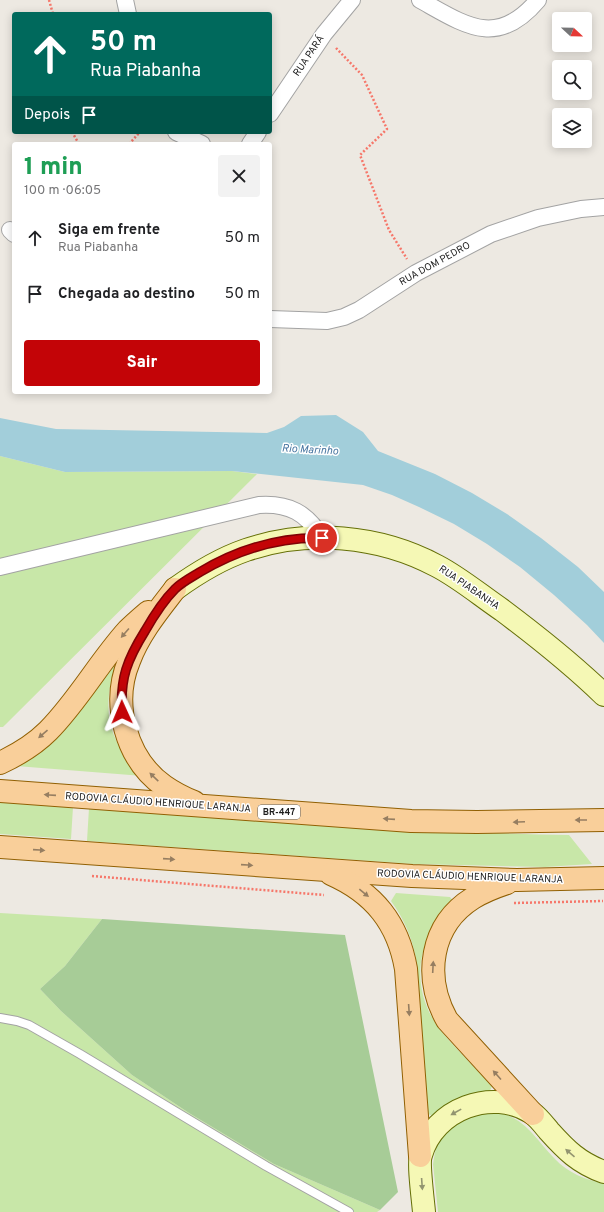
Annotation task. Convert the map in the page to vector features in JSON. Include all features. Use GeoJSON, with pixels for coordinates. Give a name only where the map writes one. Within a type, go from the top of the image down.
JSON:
{"type":"FeatureCollection","features":[{"type":"Feature","properties":{"kind":"main road","name":"RUA PIABANHA"},"geometry":{"type":"LineString","coordinates":[[175,589],[213,564],[246,550],[285,541],[338,538],[389,546],[436,565],[458,578],[551,647],[604,695]]}},
{"type":"Feature","properties":{"kind":"main road"},"geometry":{"type":"LineString","coordinates":[[0,764],[17,754],[47,732],[59,719],[111,650],[129,629],[175,589]]}},
{"type":"Feature","properties":{"kind":"main road"},"geometry":{"type":"LineString","coordinates":[[175,589],[149,624],[129,660],[123,678],[121,695],[122,712],[125,729],[131,744],[140,760],[151,774],[164,786],[179,795],[195,803],[213,807]]}},
{"type":"Feature","properties":{"kind":"main road","name":"RODOVIA CLÁUDIO HENRIQUE LARANJA"},"geometry":{"type":"LineString","coordinates":[[0,791],[411,821],[478,822],[604,820]]}},
{"type":"Feature","properties":{"kind":"main road","name":"RODOVIA CLÁUDIO HENRIQUE LARANJA"},"geometry":{"type":"LineString","coordinates":[[0,848],[412,876],[517,880],[603,878]]}},
{"type":"Feature","properties":{"kind":"main road"},"geometry":{"type":"LineString","coordinates":[[316,870],[346,881],[372,900],[391,924],[403,954],[406,969],[424,1212]]}},
{"type":"Feature","properties":{"kind":"main road"},"geometry":{"type":"LineString","coordinates":[[517,880],[482,892],[461,907],[444,929],[434,954],[433,968],[434,982],[440,1008],[447,1020],[569,1153],[580,1161],[604,1172]]}},
{"type":"Feature","properties":{"kind":"main road"},"geometry":{"type":"LineString","coordinates":[[420,1156],[433,1130],[443,1120],[468,1106],[481,1103],[508,1103],[533,1114]]}},
{"type":"Feature","properties":{"kind":"street"},"geometry":{"type":"LineString","coordinates":[[125,0],[128,12]]}},
{"type":"Feature","properties":{"kind":"street","name":"RUA PARÁ"},"geometry":{"type":"LineString","coordinates":[[272,111],[324,34],[352,0]]}},
{"type":"Feature","properties":{"kind":"street"},"geometry":{"type":"LineString","coordinates":[[420,0],[460,22],[476,28],[492,29],[511,23],[530,9],[538,0]]}},
{"type":"Feature","properties":{"kind":"street"},"geometry":{"type":"LineString","coordinates":[[180,134],[198,142]]}},
{"type":"Feature","properties":{"kind":"street","name":"RUA DOM PEDRO"},"geometry":{"type":"LineString","coordinates":[[272,319],[327,321],[344,317],[360,310],[416,273],[491,234],[538,218],[581,209],[604,207]]}},
{"type":"Feature","properties":{"kind":"street"},"geometry":{"type":"LineString","coordinates":[[0,567],[259,505],[271,504],[295,510],[311,522],[322,538]]}},
{"type":"Feature","properties":{"kind":"lane"},"geometry":{"type":"LineString","coordinates":[[0,1018],[29,1025],[94,1062],[266,1166],[349,1212]]}},
{"type":"Feature","properties":{"kind":"path"},"geometry":{"type":"LineString","coordinates":[[49,0],[52,12]]}},
{"type":"Feature","properties":{"kind":"path"},"geometry":{"type":"LineString","coordinates":[[324,34],[362,75],[387,129],[360,155],[389,230],[416,273]]}},
{"type":"Feature","properties":{"kind":"path"},"geometry":{"type":"LineString","coordinates":[[131,142],[138,134]]}},
{"type":"Feature","properties":{"kind":"path"},"geometry":{"type":"LineString","coordinates":[[85,875],[325,895]]}},
{"type":"Feature","properties":{"kind":"path"},"geometry":{"type":"LineString","coordinates":[[508,904],[604,900]]}},
{"type":"Feature","properties":{"kind":"green space"},"geometry":{"type":"Polygon","coordinates":[[[0,456],[65,472],[232,471],[257,474],[3,727],[0,727],[0,456]]]}},
{"type":"Feature","properties":{"kind":"green space"},"geometry":{"type":"Polygon","coordinates":[[[119,655],[113,673],[110,690],[108,705],[110,720],[120,748],[143,776],[16,766],[119,655]]]}},
{"type":"Feature","properties":{"kind":"green space"},"geometry":{"type":"Polygon","coordinates":[[[0,802],[73,807],[71,839],[0,834],[0,802]]]}},
{"type":"Feature","properties":{"kind":"green space"},"geometry":{"type":"Polygon","coordinates":[[[89,808],[389,828],[569,835],[592,864],[545,867],[413,864],[87,841],[89,808]]]}},
{"type":"Feature","properties":{"kind":"green space"},"geometry":{"type":"Polygon","coordinates":[[[396,893],[450,897],[453,901],[433,927],[426,942],[420,972],[422,988],[426,1003],[438,1027],[492,1086],[490,1091],[479,1093],[433,1116],[428,1114],[416,959],[407,928],[391,901],[396,893]]]}},
{"type":"Feature","properties":{"kind":"green space"},"geometry":{"type":"Polygon","coordinates":[[[0,913],[102,919],[65,966],[40,989],[61,1011],[132,1075],[189,1113],[274,1164],[380,1210],[377,1212],[0,1212],[0,913]]]}},
{"type":"Feature","properties":{"kind":"green space"},"geometry":{"type":"Polygon","coordinates":[[[102,919],[345,935],[398,1192],[380,1210],[274,1164],[189,1113],[132,1075],[61,1011],[40,989],[65,966],[102,919]]]}},
{"type":"Feature","properties":{"kind":"green space"},"geometry":{"type":"Polygon","coordinates":[[[499,1112],[517,1120],[530,1131],[565,1168],[584,1178],[604,1183],[604,1212],[438,1212],[433,1164],[439,1141],[455,1123],[476,1113],[499,1112]]]}},
{"type":"Feature","properties":{"kind":"water","name":"Rio Marinho"},"geometry":{"type":"Polygon","coordinates":[[[336,415],[363,432],[378,451],[435,474],[472,493],[507,514],[578,567],[604,592],[604,643],[587,625],[554,595],[520,567],[487,544],[454,524],[419,507],[392,495],[363,485],[232,471],[65,472],[0,456],[0,418],[56,429],[267,433],[284,427],[301,416],[336,415]]]}},
{"type":"Feature","properties":{"kind":"route"},"geometry":{"type":"LineString","coordinates":[[122,712],[121,695],[123,678],[129,660],[149,624],[175,589],[213,564],[246,550],[285,541],[322,538]]}}]}
